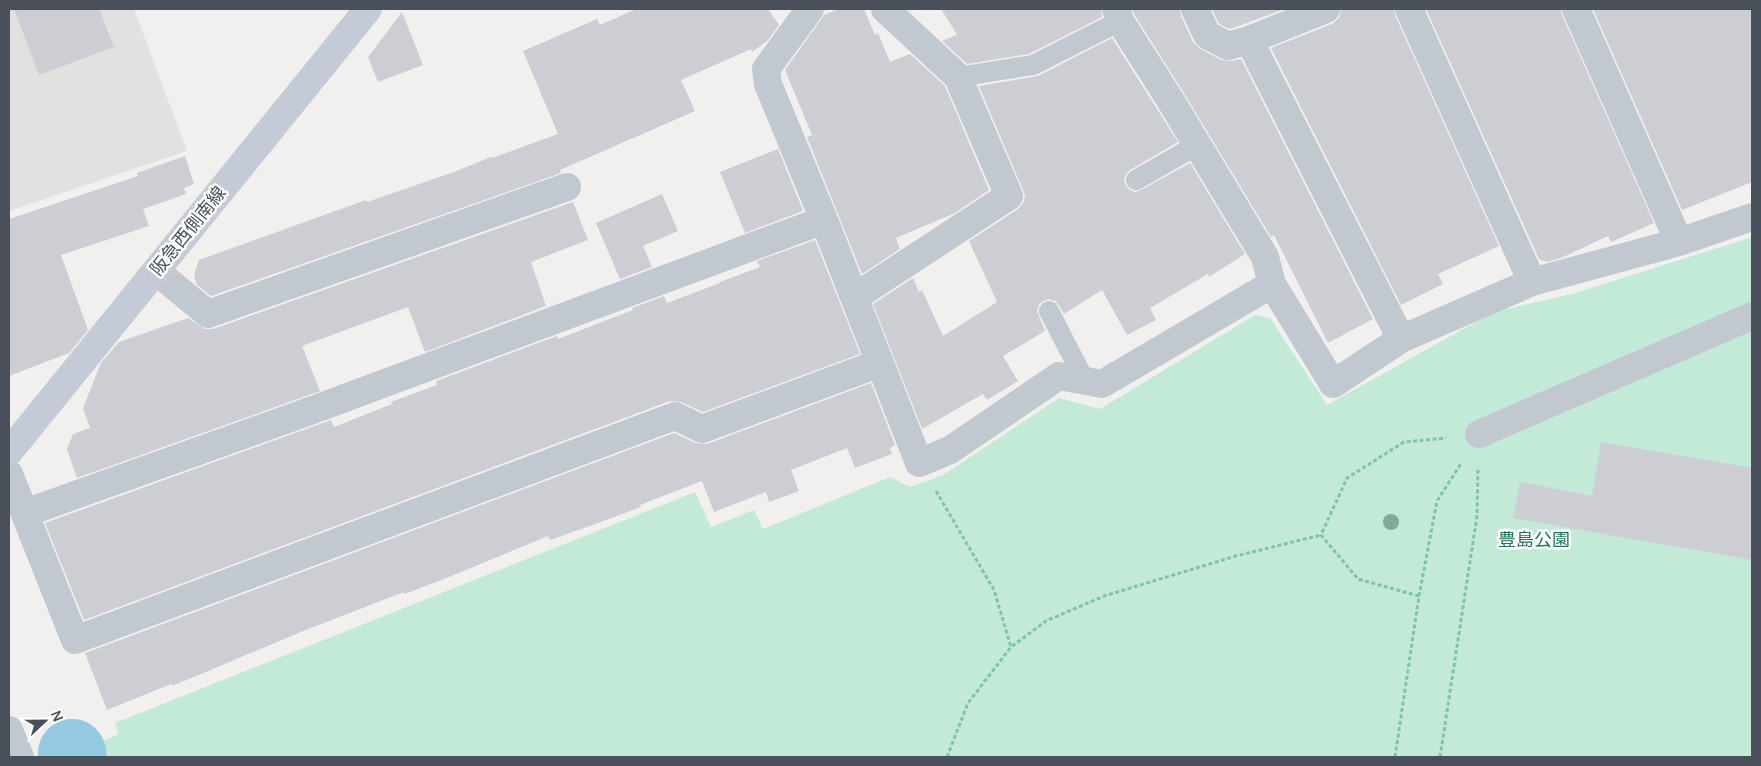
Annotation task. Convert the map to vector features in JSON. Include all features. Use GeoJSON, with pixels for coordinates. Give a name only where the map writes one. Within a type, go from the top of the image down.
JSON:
{"type":"FeatureCollection","features":[{"type":"Feature","properties":{"kind":"street","name":"阪急西側南線"},"geometry":{"type":"LineString","coordinates":[[9,452],[368,9]]}},
{"type":"Feature","properties":{"kind":"street"},"geometry":{"type":"LineString","coordinates":[[810,9],[766,69],[768,84],[855,297],[919,463],[950,450],[1059,376],[1102,384],[1272,284]]}},
{"type":"Feature","properties":{"kind":"street"},"geometry":{"type":"LineString","coordinates":[[855,297],[1009,196],[958,77],[885,9]]}},
{"type":"Feature","properties":{"kind":"street"},"geometry":{"type":"LineString","coordinates":[[1195,9],[1207,35],[1228,46],[1249,40],[1326,9]]}},
{"type":"Feature","properties":{"kind":"street"},"geometry":{"type":"LineString","coordinates":[[1409,9],[1532,282]]}},
{"type":"Feature","properties":{"kind":"street"},"geometry":{"type":"LineString","coordinates":[[1576,9],[1679,242]]}},
{"type":"Feature","properties":{"kind":"street"},"geometry":{"type":"LineString","coordinates":[[1118,15],[1265,257],[1272,284],[1333,384],[1401,339],[1532,282],[1679,242],[1752,217]]}},
{"type":"Feature","properties":{"kind":"street"},"geometry":{"type":"LineString","coordinates":[[1249,40],[1401,339]]}},
{"type":"Feature","properties":{"kind":"street"},"geometry":{"type":"LineString","coordinates":[[156,271],[208,314],[567,187]]}},
{"type":"Feature","properties":{"kind":"street"},"geometry":{"type":"LineString","coordinates":[[26,513],[299,415],[824,220]]}},
{"type":"Feature","properties":{"kind":"street"},"geometry":{"type":"LineString","coordinates":[[1479,434],[1752,316]]}},
{"type":"Feature","properties":{"kind":"street"},"geometry":{"type":"LineString","coordinates":[[9,474],[75,640],[675,416],[702,428],[880,363]]}},
{"type":"Feature","properties":{"kind":"street"},"geometry":{"type":"LineString","coordinates":[[9,730],[20,757]]}},
{"type":"Feature","properties":{"kind":"lane"},"geometry":{"type":"LineString","coordinates":[[958,77],[1033,65],[1118,15]]}},
{"type":"Feature","properties":{"kind":"lane"},"geometry":{"type":"LineString","coordinates":[[1136,180],[1197,145]]}},
{"type":"Feature","properties":{"kind":"lane"},"geometry":{"type":"LineString","coordinates":[[1049,311],[1085,381]]}},
{"type":"Feature","properties":{"kind":"path"},"geometry":{"type":"LineString","coordinates":[[1321,535],[1347,478],[1404,442],[1479,434]]}},
{"type":"Feature","properties":{"kind":"path"},"geometry":{"type":"LineString","coordinates":[[1396,757],[1419,596],[1437,502],[1479,434]]}},
{"type":"Feature","properties":{"kind":"path"},"geometry":{"type":"LineString","coordinates":[[1440,757],[1477,516],[1479,434]]}},
{"type":"Feature","properties":{"kind":"path"},"geometry":{"type":"LineString","coordinates":[[919,463],[994,590],[1011,647]]}},
{"type":"Feature","properties":{"kind":"path"},"geometry":{"type":"LineString","coordinates":[[1321,535],[1358,579],[1419,596]]}},
{"type":"Feature","properties":{"kind":"path"},"geometry":{"type":"LineString","coordinates":[[947,757],[968,703],[1011,647],[1046,621],[1104,596],[1236,556],[1321,535]]}},
{"type":"Feature","properties":{"kind":"shaded area"},"geometry":{"type":"Polygon","coordinates":[[[9,9],[134,9],[187,151],[9,211],[9,9]]]}},
{"type":"Feature","properties":{"kind":"green space","name":"豊島公園"},"geometry":{"type":"Polygon","coordinates":[[[1752,237],[1751,757],[109,757],[102,741],[119,734],[115,723],[695,492],[711,527],[754,510],[763,529],[890,477],[910,487],[943,475],[1059,398],[1100,409],[1255,315],[1270,318],[1327,405],[1494,312],[1572,294],[1752,237]]]}},
{"type":"Feature","properties":{"kind":"building"},"geometry":{"type":"Polygon","coordinates":[[[14,9],[99,9],[114,47],[39,75],[14,9]]]}},
{"type":"Feature","properties":{"kind":"building"},"geometry":{"type":"Polygon","coordinates":[[[636,9],[768,9],[779,25],[768,40],[752,52],[751,49],[681,80],[695,111],[560,170],[561,173],[211,296],[197,285],[194,275],[199,260],[558,134],[523,51],[597,19],[600,25],[636,9]]]}},
{"type":"Feature","properties":{"kind":"building"},"geometry":{"type":"Polygon","coordinates":[[[839,9],[864,9],[875,35],[878,33],[890,62],[910,54],[945,86],[989,190],[955,213],[896,238],[900,249],[862,274],[807,137],[812,135],[785,70],[824,15],[839,9]]]}},
{"type":"Feature","properties":{"kind":"building"},"geometry":{"type":"Polygon","coordinates":[[[941,9],[1101,9],[1102,17],[1029,54],[967,64],[942,41],[957,35],[941,9]]]}},
{"type":"Feature","properties":{"kind":"building"},"geometry":{"type":"Polygon","coordinates":[[[1132,9],[1180,9],[1181,16],[1193,42],[1199,48],[1221,60],[1232,61],[1241,59],[1373,319],[1328,343],[1274,235],[1271,237],[1132,9]]]}},
{"type":"Feature","properties":{"kind":"building"},"geometry":{"type":"Polygon","coordinates":[[[1212,9],[1285,9],[1230,29],[1219,24],[1212,9]]]}},
{"type":"Feature","properties":{"kind":"building"},"geometry":{"type":"Polygon","coordinates":[[[1341,9],[1394,9],[1395,15],[1499,246],[1438,274],[1443,284],[1401,305],[1271,48],[1332,24],[1339,18],[1341,9]]]}},
{"type":"Feature","properties":{"kind":"building"},"geometry":{"type":"Polygon","coordinates":[[[1426,9],[1561,9],[1654,223],[1611,242],[1608,236],[1561,258],[1547,262],[1539,259],[1426,9]]]}},
{"type":"Feature","properties":{"kind":"building"},"geometry":{"type":"Polygon","coordinates":[[[1593,9],[1752,9],[1752,182],[1682,210],[1593,9]]]}},
{"type":"Feature","properties":{"kind":"building"},"geometry":{"type":"Polygon","coordinates":[[[402,12],[423,65],[378,82],[368,57],[402,12]]]}},
{"type":"Feature","properties":{"kind":"building"},"geometry":{"type":"Polygon","coordinates":[[[1112,38],[1178,142],[1130,170],[1124,179],[1126,186],[1135,192],[1141,190],[1190,163],[1245,254],[1209,277],[1208,274],[1150,308],[1156,320],[1127,335],[1102,290],[1064,314],[1056,301],[1049,299],[1043,301],[1037,311],[1045,331],[1003,356],[1018,381],[987,400],[983,394],[922,429],[873,304],[913,278],[919,292],[922,290],[943,336],[997,302],[969,241],[1018,209],[1023,203],[1025,196],[979,86],[1038,76],[1112,38]]]}},
{"type":"Feature","properties":{"kind":"building"},"geometry":{"type":"Polygon","coordinates":[[[778,149],[803,211],[745,233],[720,172],[778,149]]]}},
{"type":"Feature","properties":{"kind":"building"},"geometry":{"type":"Polygon","coordinates":[[[185,156],[194,184],[184,188],[186,194],[143,209],[149,226],[61,255],[88,330],[69,353],[9,376],[9,219],[138,176],[137,173],[185,156]]]}},
{"type":"Feature","properties":{"kind":"building"},"geometry":{"type":"Polygon","coordinates":[[[662,194],[678,231],[643,246],[652,267],[620,279],[596,223],[662,194]]]}},
{"type":"Feature","properties":{"kind":"building"},"geometry":{"type":"Polygon","coordinates":[[[573,202],[588,240],[531,262],[546,306],[425,352],[408,307],[302,346],[320,391],[77,478],[67,449],[73,434],[90,428],[83,408],[101,363],[119,342],[188,318],[205,329],[213,329],[573,202]]]}},
{"type":"Feature","properties":{"kind":"building"},"geometry":{"type":"Polygon","coordinates":[[[815,240],[860,354],[703,412],[681,402],[670,401],[84,620],[45,523],[331,420],[334,427],[392,404],[391,402],[437,385],[436,381],[557,336],[558,339],[664,296],[667,303],[760,267],[757,261],[815,240]]]}},
{"type":"Feature","properties":{"kind":"building"},"geometry":{"type":"Polygon","coordinates":[[[871,383],[895,445],[890,448],[892,454],[855,468],[847,448],[791,470],[799,491],[769,502],[766,492],[714,512],[702,481],[598,523],[550,540],[548,536],[449,577],[405,594],[404,592],[303,631],[172,686],[171,684],[107,710],[85,653],[674,433],[696,443],[707,444],[871,383]]]}},
{"type":"Feature","properties":{"kind":"building"},"geometry":{"type":"Polygon","coordinates":[[[1601,442],[1752,468],[1752,560],[1513,518],[1520,482],[1592,496],[1601,442]]]}},
{"type":"Feature","properties":{"kind":"waterway"},"geometry":{"type":"LineString","coordinates":[[72,753],[73,757]]}}]}
